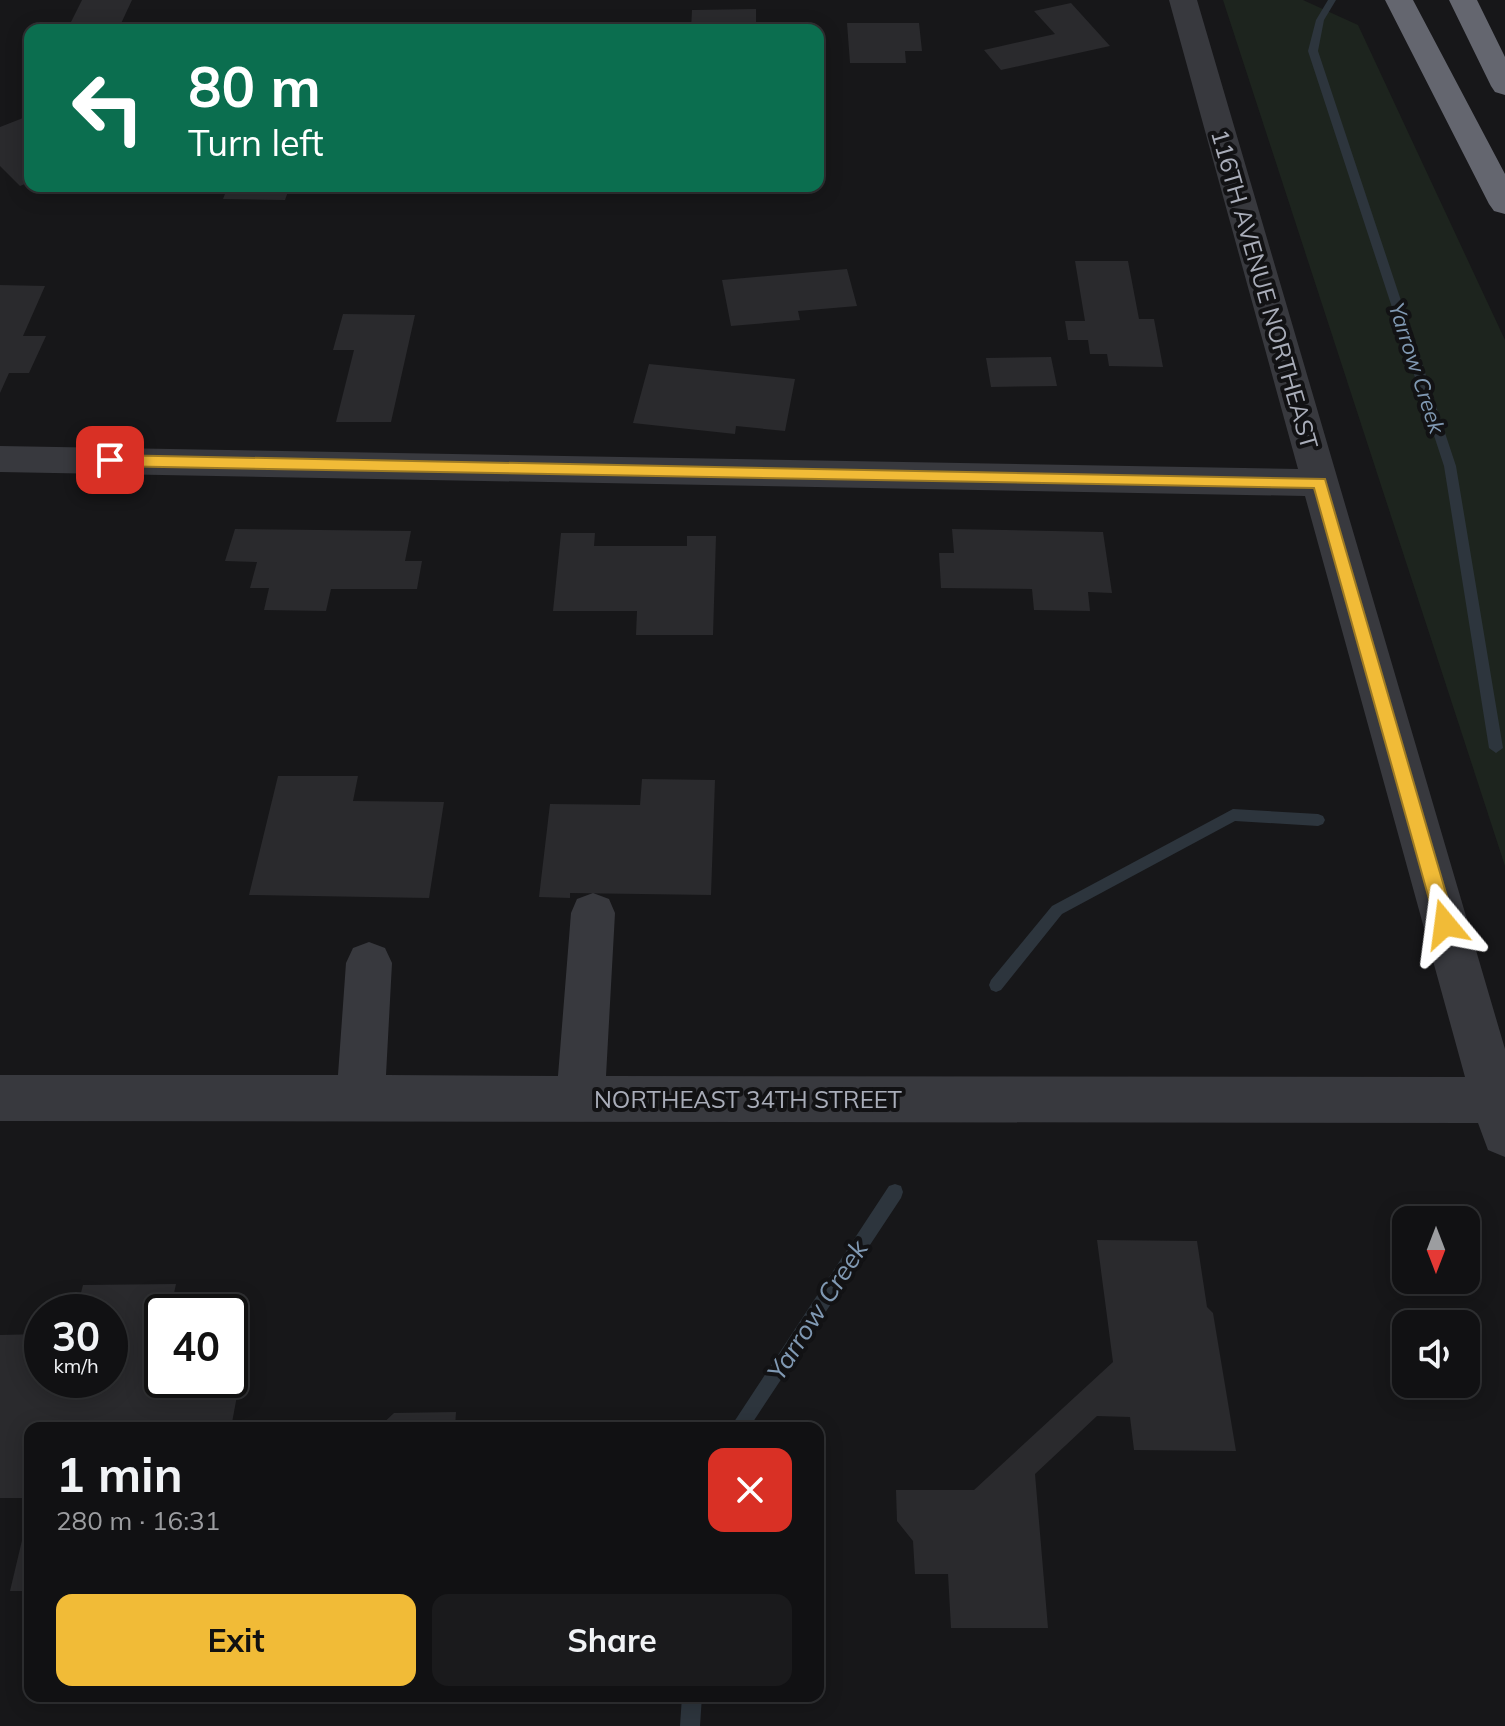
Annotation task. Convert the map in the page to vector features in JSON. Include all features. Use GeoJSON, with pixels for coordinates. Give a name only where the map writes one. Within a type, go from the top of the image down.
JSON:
{"type":"FeatureCollection","features":[{"type":"Feature","properties":{"kind":"highway"},"geometry":{"type":"LineString","coordinates":[[1399,0],[1505,204]]}},
{"type":"Feature","properties":{"kind":"highway"},"geometry":{"type":"LineString","coordinates":[[1463,0],[1505,86]]}},
{"type":"Feature","properties":{"kind":"street","name":"116TH AVENUE NORTHEAST"},"geometry":{"type":"LineString","coordinates":[[1183,0],[1500,1116]]}},
{"type":"Feature","properties":{"kind":"street"},"geometry":{"type":"LineString","coordinates":[[0,459],[1320,483]]}},
{"type":"Feature","properties":{"kind":"street"},"geometry":{"type":"LineString","coordinates":[[580,1099],[593,913]]}},
{"type":"Feature","properties":{"kind":"street"},"geometry":{"type":"LineString","coordinates":[[360,1099],[369,963]]}},
{"type":"Feature","properties":{"kind":"street","name":"NORTHEAST 34TH STREET"},"geometry":{"type":"LineString","coordinates":[[0,1098],[580,1099],[1500,1116]]}},
{"type":"Feature","properties":{"kind":"shaded area"},"geometry":{"type":"Polygon","coordinates":[[[1223,0],[1303,0],[1358,25],[1505,340],[1505,866],[1223,0]]]}},
{"type":"Feature","properties":{"kind":"building"},"geometry":{"type":"Polygon","coordinates":[[[82,0],[132,0],[121,24],[70,24],[82,0]]]}},
{"type":"Feature","properties":{"kind":"building"},"geometry":{"type":"Polygon","coordinates":[[[1071,3],[1110,46],[1001,70],[984,50],[1055,34],[1034,11],[1071,3]]]}},
{"type":"Feature","properties":{"kind":"building"},"geometry":{"type":"Polygon","coordinates":[[[756,9],[756,24],[691,24],[692,10],[756,9]]]}},
{"type":"Feature","properties":{"kind":"building"},"geometry":{"type":"Polygon","coordinates":[[[847,23],[919,23],[922,51],[905,51],[906,63],[850,63],[847,23]]]}},
{"type":"Feature","properties":{"kind":"building"},"geometry":{"type":"Polygon","coordinates":[[[24,119],[24,184],[20,186],[0,166],[0,127],[24,119]]]}},
{"type":"Feature","properties":{"kind":"building"},"geometry":{"type":"Polygon","coordinates":[[[226,192],[288,192],[285,200],[223,199],[226,192]]]}},
{"type":"Feature","properties":{"kind":"building"},"geometry":{"type":"Polygon","coordinates":[[[1075,261],[1128,261],[1139,319],[1154,319],[1163,367],[1109,366],[1107,354],[1090,354],[1088,340],[1068,340],[1065,321],[1085,321],[1075,261]]]}},
{"type":"Feature","properties":{"kind":"building"},"geometry":{"type":"Polygon","coordinates":[[[847,269],[857,306],[798,311],[800,320],[731,326],[722,280],[847,269]]]}},
{"type":"Feature","properties":{"kind":"building"},"geometry":{"type":"Polygon","coordinates":[[[0,285],[45,286],[23,336],[46,336],[29,373],[9,373],[0,393],[0,285]]]}},
{"type":"Feature","properties":{"kind":"building"},"geometry":{"type":"Polygon","coordinates":[[[343,314],[415,315],[391,422],[336,422],[354,350],[333,350],[343,314]]]}},
{"type":"Feature","properties":{"kind":"building"},"geometry":{"type":"Polygon","coordinates":[[[1051,357],[1057,386],[991,387],[986,358],[1051,357]]]}},
{"type":"Feature","properties":{"kind":"building"},"geometry":{"type":"Polygon","coordinates":[[[649,364],[795,379],[785,431],[736,426],[735,434],[633,423],[649,364]]]}},
{"type":"Feature","properties":{"kind":"building"},"geometry":{"type":"Polygon","coordinates":[[[235,529],[411,531],[405,561],[422,561],[417,589],[331,589],[326,611],[264,610],[269,588],[250,588],[257,562],[225,561],[235,529]]]}},
{"type":"Feature","properties":{"kind":"building"},"geometry":{"type":"Polygon","coordinates":[[[952,529],[1103,532],[1112,593],[1088,592],[1090,611],[1034,610],[1032,589],[941,588],[939,553],[954,553],[952,529]]]}},
{"type":"Feature","properties":{"kind":"building"},"geometry":{"type":"Polygon","coordinates":[[[561,533],[595,533],[594,546],[687,546],[687,536],[716,536],[713,635],[636,635],[637,611],[553,611],[561,533]]]}},
{"type":"Feature","properties":{"kind":"building"},"geometry":{"type":"Polygon","coordinates":[[[278,776],[358,776],[353,801],[444,802],[429,898],[249,895],[278,776]]]}},
{"type":"Feature","properties":{"kind":"building"},"geometry":{"type":"Polygon","coordinates":[[[642,779],[715,780],[711,895],[570,893],[570,898],[539,897],[550,804],[640,805],[642,779]]]}},
{"type":"Feature","properties":{"kind":"building"},"geometry":{"type":"Polygon","coordinates":[[[1097,1240],[1197,1241],[1207,1307],[1213,1313],[1236,1451],[1134,1450],[1130,1417],[1097,1416],[1035,1474],[1048,1628],[951,1628],[948,1574],[915,1574],[913,1541],[897,1521],[896,1490],[974,1490],[1113,1362],[1097,1240]]]}},
{"type":"Feature","properties":{"kind":"building"},"geometry":{"type":"Polygon","coordinates":[[[176,1284],[174,1294],[144,1294],[144,1398],[237,1398],[232,1422],[24,1422],[24,1498],[0,1498],[0,1335],[24,1334],[24,1398],[128,1398],[128,1294],[81,1294],[83,1285],[176,1284]]]}},
{"type":"Feature","properties":{"kind":"building"},"geometry":{"type":"Polygon","coordinates":[[[456,1412],[455,1422],[384,1422],[394,1413],[456,1412]]]}},
{"type":"Feature","properties":{"kind":"building"},"geometry":{"type":"Polygon","coordinates":[[[24,1532],[24,1591],[10,1591],[24,1532]]]}},
{"type":"Feature","properties":{"kind":"waterway","name":"Yarrow Creek"},"geometry":{"type":"LineString","coordinates":[[1332,0],[1320,20],[1313,51],[1450,466],[1496,748]]}},
{"type":"Feature","properties":{"kind":"waterway","name":"Yarrow Creek"},"geometry":{"type":"LineString","coordinates":[[996,985],[1057,910],[1233,815],[1318,820]]}},
{"type":"Feature","properties":{"kind":"waterway","name":"Yarrow Creek"},"geometry":{"type":"LineString","coordinates":[[743,1422],[895,1192]]}},
{"type":"Feature","properties":{"kind":"waterway","name":"Yarrow Creek"},"geometry":{"type":"LineString","coordinates":[[690,1726],[692,1702]]}},
{"type":"Feature","properties":{"kind":"route"},"geometry":{"type":"LineString","coordinates":[[110,460],[1320,483],[1445,924]]}}]}
